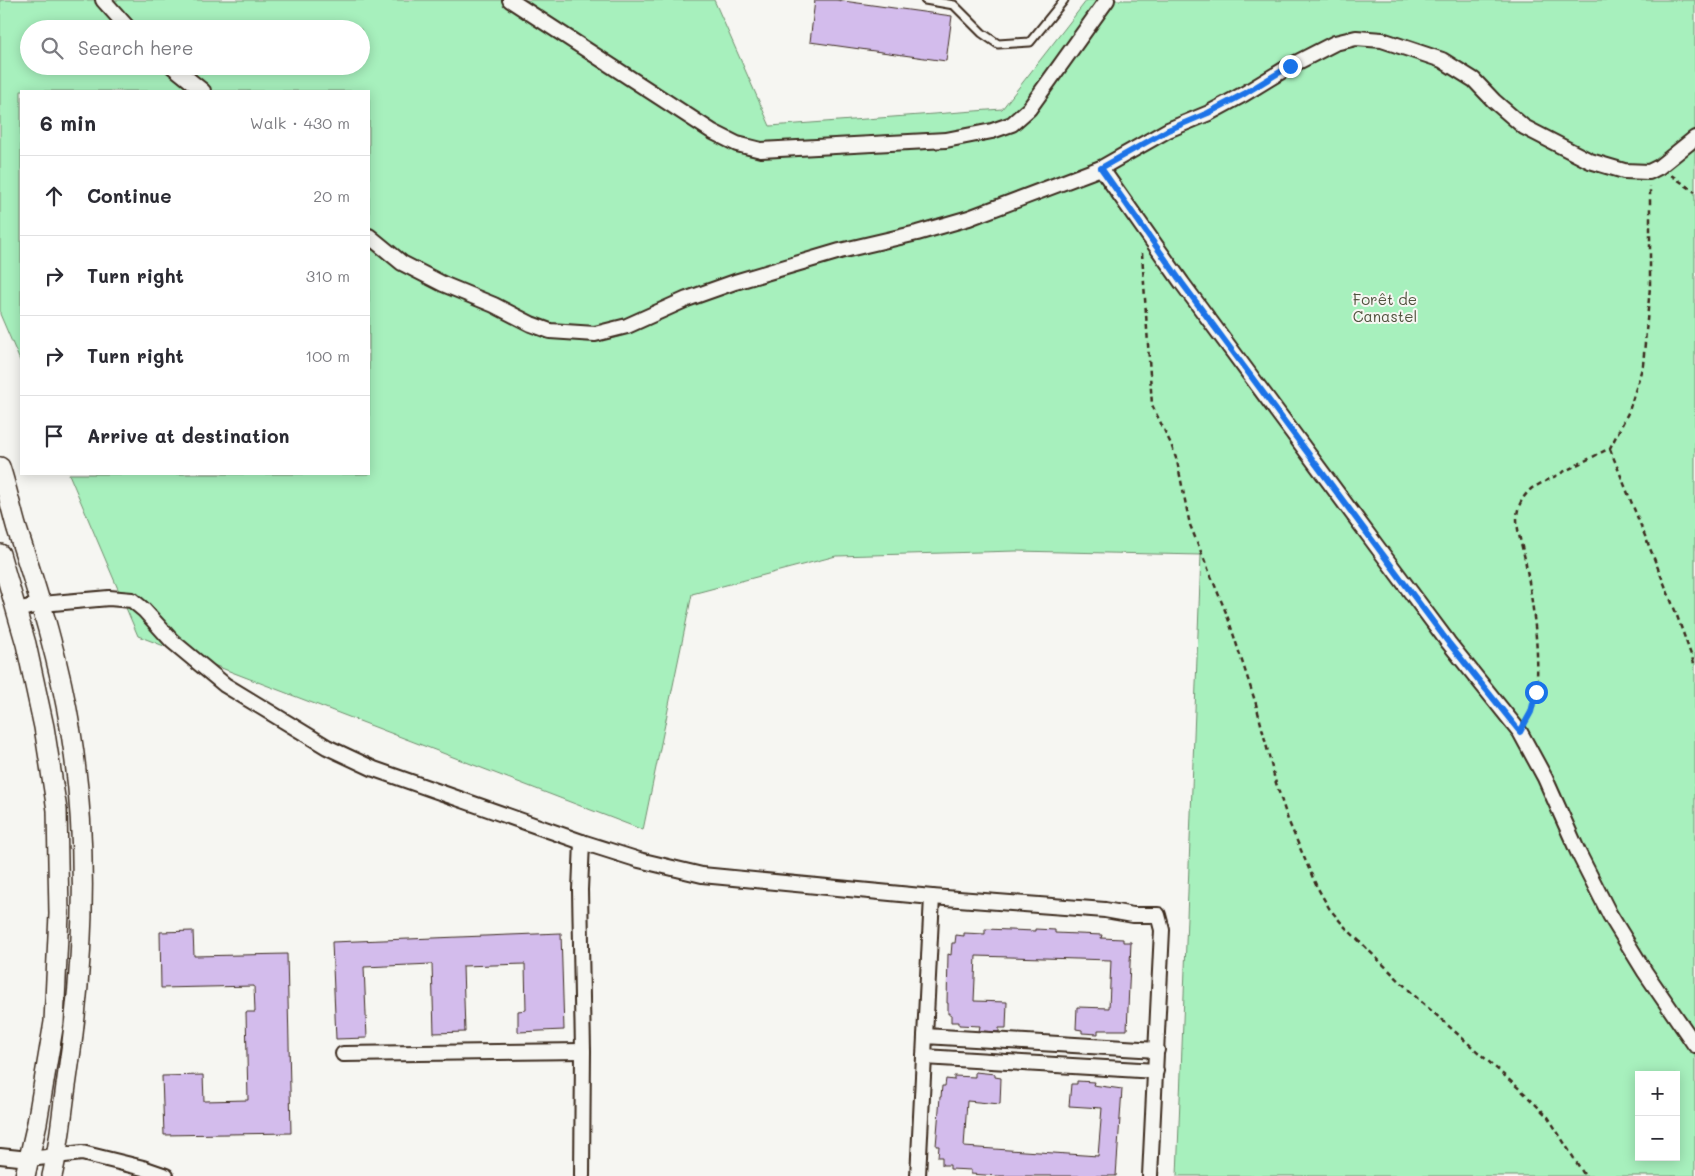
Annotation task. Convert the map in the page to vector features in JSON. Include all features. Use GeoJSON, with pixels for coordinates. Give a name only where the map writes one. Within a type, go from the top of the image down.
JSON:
{"type":"FeatureCollection","features":[{"type":"Feature","properties":{"kind":"main road"},"geometry":{"type":"LineString","coordinates":[[0,467],[16,526],[42,604],[71,734],[79,803],[83,907],[74,1030],[57,1156],[52,1176]]}},
{"type":"Feature","properties":{"kind":"main road"},"geometry":{"type":"LineString","coordinates":[[0,554],[26,644],[44,727],[56,810],[59,914],[54,1022],[37,1123],[27,1167]]}},
{"type":"Feature","properties":{"kind":"street"},"geometry":{"type":"LineString","coordinates":[[103,0],[121,20]]}},
{"type":"Feature","properties":{"kind":"street"},"geometry":{"type":"LineString","coordinates":[[510,0],[713,132],[737,144],[761,150],[946,140],[992,132],[1012,124],[1029,109],[1108,0]]}},
{"type":"Feature","properties":{"kind":"street"},"geometry":{"type":"LineString","coordinates":[[370,237],[402,263],[531,324],[550,331],[595,334],[627,326],[687,299],[735,282],[840,251],[917,233],[969,218],[1101,168],[1168,130],[1237,98],[1290,66],[1335,43],[1363,38],[1382,40],[1442,60],[1474,80],[1524,127],[1590,161],[1624,171],[1654,170],[1695,138]]}},
{"type":"Feature","properties":{"kind":"street"},"geometry":{"type":"LineString","coordinates":[[183,75],[202,90]]}},
{"type":"Feature","properties":{"kind":"street"},"geometry":{"type":"LineString","coordinates":[[1101,168],[1182,283],[1372,540],[1448,642],[1520,732],[1545,778],[1578,852],[1610,915],[1645,972],[1695,1045]]}},
{"type":"Feature","properties":{"kind":"street"},"geometry":{"type":"LineString","coordinates":[[17,610],[42,604],[109,598],[132,600],[144,610],[172,641],[225,685],[327,747],[374,769],[639,860],[702,875],[932,897],[1105,910],[1133,915],[1158,915],[1162,930],[1150,1176]]}},
{"type":"Feature","properties":{"kind":"street"},"geometry":{"type":"LineString","coordinates":[[582,842],[580,890],[583,1051],[582,1176]]}},
{"type":"Feature","properties":{"kind":"street"},"geometry":{"type":"LineString","coordinates":[[918,1176],[932,897]]}},
{"type":"Feature","properties":{"kind":"street"},"geometry":{"type":"LineString","coordinates":[[925,1036],[1157,1050]]}},
{"type":"Feature","properties":{"kind":"street"},"geometry":{"type":"LineString","coordinates":[[1009,1062],[1010,1042]]}},
{"type":"Feature","properties":{"kind":"street"},"geometry":{"type":"LineString","coordinates":[[343,1054],[583,1051]]}},
{"type":"Feature","properties":{"kind":"street"},"geometry":{"type":"LineString","coordinates":[[924,1057],[1156,1071]]}},
{"type":"Feature","properties":{"kind":"street"},"geometry":{"type":"LineString","coordinates":[[0,1156],[27,1167],[57,1156],[82,1153],[142,1172],[166,1176]]}},
{"type":"Feature","properties":{"kind":"lane"},"geometry":{"type":"LineString","coordinates":[[925,0],[954,5],[982,33],[998,44],[1030,42],[1064,0]]}},
{"type":"Feature","properties":{"kind":"path"},"geometry":{"type":"LineString","coordinates":[[1520,732],[1531,712],[1536,692],[1536,639],[1517,518],[1519,505],[1524,495],[1532,488],[1610,448],[1629,411],[1643,365],[1650,288],[1654,170],[1695,192]]}},
{"type":"Feature","properties":{"kind":"path"},"geometry":{"type":"LineString","coordinates":[[1142,253],[1152,405],[1177,461],[1190,525],[1227,614],[1256,704],[1288,820],[1316,885],[1329,908],[1344,926],[1416,997],[1524,1093],[1548,1117],[1585,1176]]}},
{"type":"Feature","properties":{"kind":"path"},"geometry":{"type":"LineString","coordinates":[[1610,448],[1676,613],[1695,666]]}},
{"type":"Feature","properties":{"kind":"green space","name":"Forêt de Canastel"},"geometry":{"type":"Polygon","coordinates":[[[0,0],[714,0],[770,126],[1002,109],[1087,0],[1695,0],[1695,1176],[1177,1176],[1201,555],[1016,551],[836,556],[692,594],[643,830],[138,636],[69,475],[370,475],[370,90],[20,90],[20,361],[0,314],[0,0]]]}},
{"type":"Feature","properties":{"kind":"building"},"geometry":{"type":"Polygon","coordinates":[[[815,0],[836,0],[952,16],[946,61],[810,42],[815,0]]]}},
{"type":"Feature","properties":{"kind":"building"},"geometry":{"type":"Polygon","coordinates":[[[985,929],[1055,930],[1055,933],[1102,935],[1101,938],[1123,939],[1123,942],[1131,942],[1127,1030],[1098,1030],[1098,1034],[1082,1033],[1082,1030],[1076,1029],[1077,1007],[1109,1008],[1111,960],[976,956],[974,1001],[1007,1002],[1006,1028],[999,1028],[999,1032],[979,1031],[980,1026],[959,1025],[959,1022],[951,1022],[951,1014],[948,1014],[947,1003],[948,954],[951,955],[952,943],[955,943],[956,935],[964,936],[964,933],[985,934],[985,929]]]}},
{"type":"Feature","properties":{"kind":"building"},"geometry":{"type":"Polygon","coordinates":[[[193,931],[194,956],[287,954],[291,1133],[164,1135],[162,1076],[203,1075],[204,1101],[248,1100],[246,1012],[255,1012],[254,986],[161,988],[160,932],[193,931]]]}},
{"type":"Feature","properties":{"kind":"building"},"geometry":{"type":"Polygon","coordinates":[[[561,933],[564,1030],[518,1032],[518,1011],[526,1010],[525,964],[463,966],[465,1032],[434,1033],[432,964],[364,967],[367,1038],[336,1039],[332,942],[561,933]]]}},
{"type":"Feature","properties":{"kind":"building"},"geometry":{"type":"Polygon","coordinates":[[[975,1072],[995,1074],[995,1077],[1001,1078],[1000,1104],[967,1101],[964,1147],[1098,1156],[1102,1108],[1069,1106],[1071,1084],[1077,1084],[1077,1081],[1094,1082],[1093,1085],[1122,1089],[1116,1176],[998,1176],[971,1174],[971,1170],[950,1169],[950,1165],[942,1165],[942,1157],[938,1157],[939,1146],[936,1146],[942,1086],[945,1086],[946,1079],[954,1080],[954,1076],[975,1077],[975,1072]]]}},
{"type":"Feature","properties":{"kind":"route"},"geometry":{"type":"LineString","coordinates":[[1290,66],[1244,94],[1208,113],[1168,130],[1101,168],[1182,283],[1378,548],[1448,642],[1520,732],[1531,712],[1536,692]]}}]}
